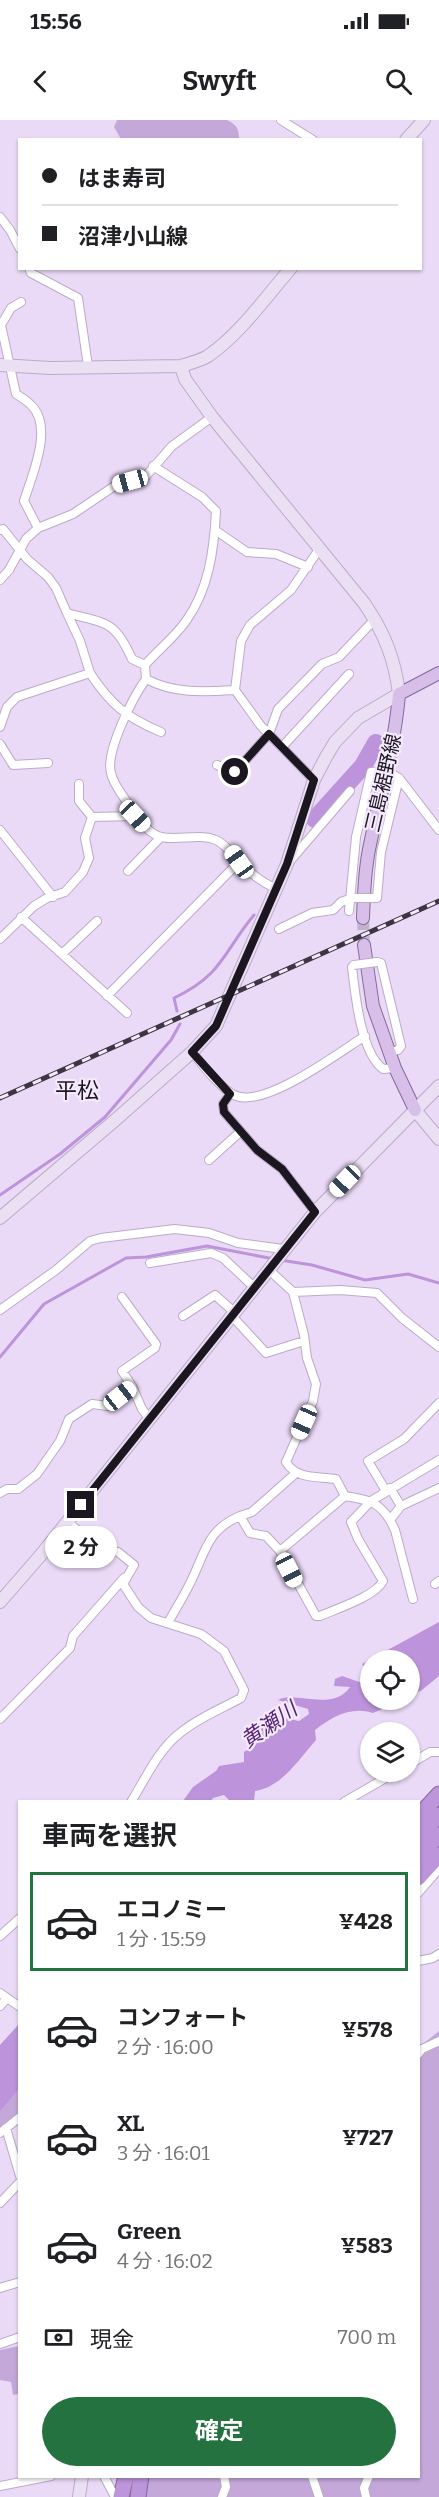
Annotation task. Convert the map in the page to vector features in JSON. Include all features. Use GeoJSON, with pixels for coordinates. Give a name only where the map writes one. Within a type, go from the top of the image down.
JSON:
{"type":"FeatureCollection","features":[{"type":"Feature","properties":{"kind":"highway"},"geometry":{"type":"LineString","coordinates":[[420,1815],[439,1794]]}},
{"type":"Feature","properties":{"kind":"highway"},"geometry":{"type":"LineString","coordinates":[[420,1835],[439,1815]]}},
{"type":"Feature","properties":{"kind":"highway"},"geometry":{"type":"LineString","coordinates":[[420,1876],[433,1863],[439,1835]]}},
{"type":"Feature","properties":{"kind":"highway"},"geometry":{"type":"LineString","coordinates":[[118,2496],[125,2478]]}},
{"type":"Feature","properties":{"kind":"highway"},"geometry":{"type":"LineString","coordinates":[[138,2497],[141,2478]]}},
{"type":"Feature","properties":{"kind":"main road"},"geometry":{"type":"LineString","coordinates":[[399,694],[439,673]]}},
{"type":"Feature","properties":{"kind":"main road","name":"三島裾野線"},"geometry":{"type":"LineString","coordinates":[[363,918],[365,873],[370,841],[396,727],[399,694]]}},
{"type":"Feature","properties":{"kind":"main road"},"geometry":{"type":"LineString","coordinates":[[364,945],[373,1006],[395,1068],[415,1110]]}},
{"type":"Feature","properties":{"kind":"street"},"geometry":{"type":"LineString","coordinates":[[281,120],[310,138]]}},
{"type":"Feature","properties":{"kind":"street"},"geometry":{"type":"LineString","coordinates":[[408,138],[424,120]]}},
{"type":"Feature","properties":{"kind":"street"},"geometry":{"type":"LineString","coordinates":[[0,217],[18,245]]}},
{"type":"Feature","properties":{"kind":"street"},"geometry":{"type":"LineString","coordinates":[[30,270],[31,273],[78,298],[88,366]]}},
{"type":"Feature","properties":{"kind":"street"},"geometry":{"type":"LineString","coordinates":[[4,365],[50,368],[182,366],[207,357],[221,345],[289,270]]}},
{"type":"Feature","properties":{"kind":"street"},"geometry":{"type":"LineString","coordinates":[[21,302],[11,308],[1,324],[4,365],[16,394],[33,406],[42,431],[38,458],[24,501],[38,528]]}},
{"type":"Feature","properties":{"kind":"street"},"geometry":{"type":"LineString","coordinates":[[0,1218],[192,1052],[216,1026],[287,864],[314,780],[335,742],[348,728],[371,710],[399,694],[392,652],[375,619],[350,582],[212,417],[186,379],[182,366]]}},
{"type":"Feature","properties":{"kind":"street"},"geometry":{"type":"LineString","coordinates":[[0,580],[9,570],[26,539],[38,528],[73,514],[116,485],[145,477],[172,446],[212,417]]}},
{"type":"Feature","properties":{"kind":"street"},"geometry":{"type":"LineString","coordinates":[[153,466],[202,496],[216,511],[215,530],[205,586],[184,623],[145,664],[146,680],[133,697],[125,715],[110,763],[111,774],[135,816],[145,827],[161,837],[213,839],[231,851],[239,862],[267,885],[277,889]]}},
{"type":"Feature","properties":{"kind":"street"},"geometry":{"type":"LineString","coordinates":[[0,530],[3,529],[27,559],[52,582],[80,641],[90,673],[104,695],[125,715],[161,732]]}},
{"type":"Feature","properties":{"kind":"street"},"geometry":{"type":"LineString","coordinates":[[215,530],[248,552],[276,554],[308,567]]}},
{"type":"Feature","properties":{"kind":"street"},"geometry":{"type":"LineString","coordinates":[[314,780],[269,734],[235,690],[242,641],[250,625],[291,590],[320,548]]}},
{"type":"Feature","properties":{"kind":"street"},"geometry":{"type":"LineString","coordinates":[[67,613],[110,625],[122,636],[132,659],[145,664]]}},
{"type":"Feature","properties":{"kind":"street"},"geometry":{"type":"LineString","coordinates":[[217,765],[235,772],[269,734],[278,709],[322,664],[339,657],[375,619]]}},
{"type":"Feature","properties":{"kind":"street"},"geometry":{"type":"LineString","coordinates":[[0,728],[7,707],[17,697],[90,673]]}},
{"type":"Feature","properties":{"kind":"street"},"geometry":{"type":"LineString","coordinates":[[282,747],[349,674]]}},
{"type":"Feature","properties":{"kind":"street"},"geometry":{"type":"LineString","coordinates":[[146,680],[161,687],[194,693],[235,690]]}},
{"type":"Feature","properties":{"kind":"street"},"geometry":{"type":"LineString","coordinates":[[0,744],[13,765],[48,763]]}},
{"type":"Feature","properties":{"kind":"street"},"geometry":{"type":"LineString","coordinates":[[349,911],[356,837],[368,774],[387,771],[399,778],[439,830]]}},
{"type":"Feature","properties":{"kind":"street"},"geometry":{"type":"LineString","coordinates":[[279,929],[312,914],[333,910],[352,898],[377,898],[381,852],[399,778]]}},
{"type":"Feature","properties":{"kind":"street"},"geometry":{"type":"LineString","coordinates":[[79,784],[79,801],[92,817]]}},
{"type":"Feature","properties":{"kind":"street"},"geometry":{"type":"LineString","coordinates":[[287,864],[350,791]]}},
{"type":"Feature","properties":{"kind":"street"},"geometry":{"type":"LineString","coordinates":[[92,817],[135,816]]}},
{"type":"Feature","properties":{"kind":"street"},"geometry":{"type":"LineString","coordinates":[[0,939],[34,906],[65,892],[83,872],[90,858],[85,838],[92,817]]}},
{"type":"Feature","properties":{"kind":"street"},"geometry":{"type":"LineString","coordinates":[[0,830],[53,897]]}},
{"type":"Feature","properties":{"kind":"street"},"geometry":{"type":"LineString","coordinates":[[128,871],[161,837]]}},
{"type":"Feature","properties":{"kind":"street"},"geometry":{"type":"LineString","coordinates":[[107,996],[239,862]]}},
{"type":"Feature","properties":{"kind":"street"},"geometry":{"type":"LineString","coordinates":[[21,917],[127,1013]]}},
{"type":"Feature","properties":{"kind":"street"},"geometry":{"type":"LineString","coordinates":[[62,954],[97,921]]}},
{"type":"Feature","properties":{"kind":"street"},"geometry":{"type":"LineString","coordinates":[[389,1053],[398,1050],[401,1046],[381,963],[354,965],[352,967],[356,996],[365,1036],[375,1062],[383,1070],[395,1068]]}},
{"type":"Feature","properties":{"kind":"street"},"geometry":{"type":"LineString","coordinates":[[192,1052],[230,1094],[240,1098],[252,1098],[275,1092],[365,1036]]}},
{"type":"Feature","properties":{"kind":"street"},"geometry":{"type":"LineString","coordinates":[[0,1602],[27,1573],[315,1212],[439,1086]]}},
{"type":"Feature","properties":{"kind":"street"},"geometry":{"type":"LineString","coordinates":[[230,1094],[223,1104],[224,1112],[257,1150],[282,1169],[315,1212]]}},
{"type":"Feature","properties":{"kind":"street"},"geometry":{"type":"LineString","coordinates":[[415,1110],[439,1139]]}},
{"type":"Feature","properties":{"kind":"street"},"geometry":{"type":"LineString","coordinates":[[209,1160],[240,1132]]}},
{"type":"Feature","properties":{"kind":"street"},"geometry":{"type":"LineString","coordinates":[[0,1310],[56,1270],[90,1241],[101,1238],[175,1229],[209,1233],[238,1243],[282,1251]]}},
{"type":"Feature","properties":{"kind":"street"},"geometry":{"type":"LineString","coordinates":[[150,1263],[211,1253],[223,1258],[254,1287]]}},
{"type":"Feature","properties":{"kind":"street"},"geometry":{"type":"LineString","coordinates":[[270,1269],[293,1293],[316,1384],[315,1395],[286,1462],[296,1473],[307,1477],[336,1479],[345,1496]]}},
{"type":"Feature","properties":{"kind":"street"},"geometry":{"type":"LineString","coordinates":[[293,1293],[340,1290],[377,1293],[402,1318],[439,1347]]}},
{"type":"Feature","properties":{"kind":"street"},"geometry":{"type":"LineString","coordinates":[[183,1316],[215,1295],[266,1353],[304,1341]]}},
{"type":"Feature","properties":{"kind":"street"},"geometry":{"type":"LineString","coordinates":[[122,1297],[156,1344],[155,1348],[122,1371],[149,1418]]}},
{"type":"Feature","properties":{"kind":"street"},"geometry":{"type":"LineString","coordinates":[[0,1493],[7,1489],[18,1489],[37,1474],[60,1441],[69,1419],[92,1404],[108,1406],[132,1386]]}},
{"type":"Feature","properties":{"kind":"street"},"geometry":{"type":"LineString","coordinates":[[401,1506],[368,1461],[404,1439],[439,1403]]}},
{"type":"Feature","properties":{"kind":"street"},"geometry":{"type":"LineString","coordinates":[[240,1516],[250,1533],[266,1536],[280,1551],[316,1616],[320,1616],[362,1597],[381,1586],[383,1581],[358,1539],[351,1522],[371,1501],[388,1489],[439,1460]]}},
{"type":"Feature","properties":{"kind":"street"},"geometry":{"type":"LineString","coordinates":[[168,1623],[193,1578],[210,1538],[228,1521],[252,1512],[296,1473]]}},
{"type":"Feature","properties":{"kind":"street"},"geometry":{"type":"LineString","coordinates":[[390,1520],[401,1506],[439,1488]]}},
{"type":"Feature","properties":{"kind":"street"},"geometry":{"type":"LineString","coordinates":[[345,1496],[371,1501],[381,1506],[395,1530],[413,1599]]}},
{"type":"Feature","properties":{"kind":"street"},"geometry":{"type":"LineString","coordinates":[[280,1551],[345,1496]]}},
{"type":"Feature","properties":{"kind":"street"},"geometry":{"type":"LineString","coordinates":[[67,1522],[100,1547],[118,1552],[132,1564]]}},
{"type":"Feature","properties":{"kind":"street"},"geometry":{"type":"LineString","coordinates":[[132,1564],[123,1584],[138,1607],[151,1618],[201,1634],[224,1651],[244,1690],[242,1698],[203,1717],[179,1733],[162,1751],[132,1800]]}},
{"type":"Feature","properties":{"kind":"street"},"geometry":{"type":"LineString","coordinates":[[0,1719],[69,1648],[73,1636],[119,1586],[132,1564]]}},
{"type":"Feature","properties":{"kind":"street"},"geometry":{"type":"LineString","coordinates":[[420,1759],[434,1752],[439,1746]]}},
{"type":"Feature","properties":{"kind":"street"},"geometry":{"type":"LineString","coordinates":[[347,1800],[379,1782]]}},
{"type":"Feature","properties":{"kind":"street"},"geometry":{"type":"LineString","coordinates":[[420,1889],[433,1863]]}},
{"type":"Feature","properties":{"kind":"street"},"geometry":{"type":"LineString","coordinates":[[0,1936],[18,1920]]}},
{"type":"Feature","properties":{"kind":"street"},"geometry":{"type":"LineString","coordinates":[[420,1961],[433,1958],[439,1954]]}},
{"type":"Feature","properties":{"kind":"street"},"geometry":{"type":"LineString","coordinates":[[0,2006],[4,1996],[18,2006]]}},
{"type":"Feature","properties":{"kind":"street"},"geometry":{"type":"LineString","coordinates":[[420,2052],[439,2041]]}},
{"type":"Feature","properties":{"kind":"street"},"geometry":{"type":"LineString","coordinates":[[18,2119],[3,2130],[18,2171]]}},
{"type":"Feature","properties":{"kind":"street"},"geometry":{"type":"LineString","coordinates":[[0,2202],[18,2184]]}},
{"type":"Feature","properties":{"kind":"street"},"geometry":{"type":"LineString","coordinates":[[0,2289],[18,2283]]}},
{"type":"Feature","properties":{"kind":"street"},"geometry":{"type":"LineString","coordinates":[[0,2343],[18,2338]]}},
{"type":"Feature","properties":{"kind":"street"},"geometry":{"type":"LineString","coordinates":[[0,2486],[41,2478]]}},
{"type":"Feature","properties":{"kind":"street"},"geometry":{"type":"LineString","coordinates":[[79,2497],[82,2478]]}},
{"type":"Feature","properties":{"kind":"street"},"geometry":{"type":"LineString","coordinates":[[105,2478],[118,2496]]}},
{"type":"Feature","properties":{"kind":"street"},"geometry":{"type":"LineString","coordinates":[[222,2497],[226,2487],[224,2478]]}},
{"type":"Feature","properties":{"kind":"street"},"geometry":{"type":"LineString","coordinates":[[313,2478],[319,2497]]}},
{"type":"Feature","properties":{"kind":"street"},"geometry":{"type":"LineString","coordinates":[[366,2497],[364,2487],[368,2478]]}},
{"type":"Feature","properties":{"kind":"shaded area"},"geometry":{"type":"Polygon","coordinates":[[[117,120],[227,120],[237,128],[239,138],[120,138],[114,127],[117,120]]]}},
{"type":"Feature","properties":{"kind":"shaded area"},"geometry":{"type":"Polygon","coordinates":[[[439,1622],[439,1676],[420,1691],[420,1650],[388,1650],[439,1622]]]}},
{"type":"Feature","properties":{"kind":"shaded area"},"geometry":{"type":"Polygon","coordinates":[[[342,1676],[360,1682],[360,1710],[380,1710],[373,1713],[357,1711],[342,1714],[315,1730],[316,1740],[296,1763],[274,1784],[255,1791],[254,1800],[229,1800],[224,1795],[212,1800],[184,1800],[193,1787],[216,1771],[219,1766],[244,1762],[244,1752],[257,1743],[263,1732],[257,1725],[273,1728],[278,1717],[299,1721],[309,1714],[308,1709],[278,1700],[334,1698],[343,1694],[350,1687],[334,1686],[335,1679],[342,1676]]]}},
{"type":"Feature","properties":{"kind":"shaded area"},"geometry":{"type":"Polygon","coordinates":[[[18,2025],[18,2090],[0,2111],[0,2072],[3,2069],[0,2060],[0,2045],[18,2025]]]}},
{"type":"Feature","properties":{"kind":"shaded area"},"geometry":{"type":"Polygon","coordinates":[[[439,2031],[439,2497],[122,2497],[132,2478],[420,2478],[420,2046],[439,2031]]]}},
{"type":"Feature","properties":{"kind":"shaded area"},"geometry":{"type":"Polygon","coordinates":[[[18,2090],[18,2114],[0,2129],[0,2109],[18,2090]]]}},
{"type":"Feature","properties":{"kind":"shaded area"},"geometry":{"type":"Polygon","coordinates":[[[18,2346],[18,2394],[13,2395],[11,2382],[0,2380],[0,2350],[18,2346]]]}},
{"type":"Feature","properties":{"kind":"waterway"},"geometry":{"type":"LineString","coordinates":[[315,819],[363,766],[376,743]]}},
{"type":"Feature","properties":{"kind":"waterway"},"geometry":{"type":"LineString","coordinates":[[177,1011],[174,998],[203,981],[213,971],[254,915]]}},
{"type":"Feature","properties":{"kind":"waterway"},"geometry":{"type":"LineString","coordinates":[[0,1195],[60,1154],[105,1117],[171,1040],[180,1024]]}},
{"type":"Feature","properties":{"kind":"waterway"},"geometry":{"type":"LineString","coordinates":[[0,1357],[44,1304],[126,1258],[146,1257],[207,1246],[274,1259]]}},
{"type":"Feature","properties":{"kind":"waterway"},"geometry":{"type":"LineString","coordinates":[[280,1260],[312,1265],[365,1280],[408,1274],[439,1283]]}},
{"type":"Feature","properties":{"kind":"waterway","name":"黄瀬川"},"geometry":{"type":"LineString","coordinates":[[0,2070],[18,2054]]}},
{"type":"Feature","properties":{"kind":"tunnel"},"geometry":{"type":"LineString","coordinates":[[363,918],[364,945]]}},
{"type":"Feature","properties":{"kind":"railway"},"geometry":{"type":"LineString","coordinates":[[0,1098],[439,901]]}},
{"type":"Feature","properties":{"kind":"district","name":"平松"},"geometry":{"type":"Point","coordinates":[77,1090]}},
{"type":"Feature","properties":{"kind":"route"},"geometry":{"type":"LineString","coordinates":[[81,1505],[269,1270],[283,1249],[315,1212],[285,1176],[282,1169],[257,1150],[224,1112],[223,1104],[230,1094],[192,1052],[216,1026],[287,864],[314,780],[269,734],[235,772]]}}]}
